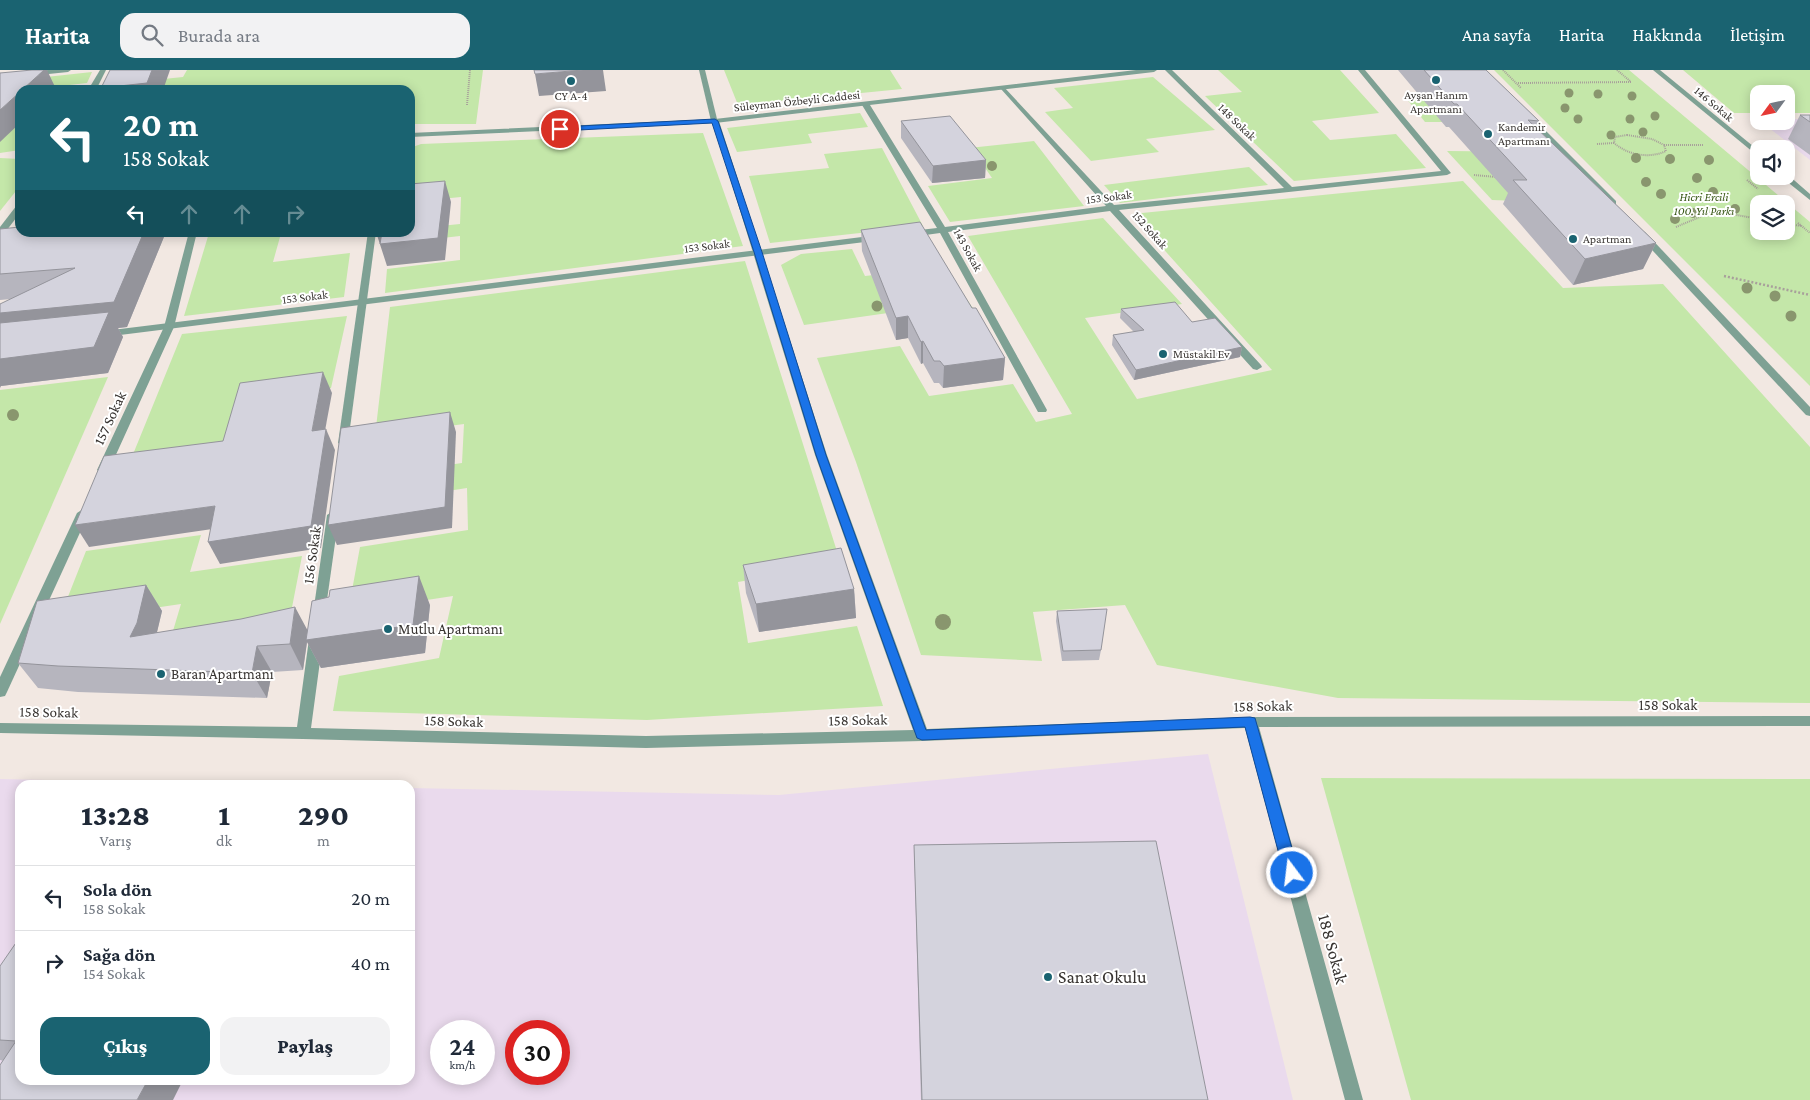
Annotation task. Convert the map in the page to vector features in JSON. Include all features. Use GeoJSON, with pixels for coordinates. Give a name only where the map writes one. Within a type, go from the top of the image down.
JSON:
{"type":"FeatureCollection","features":[{"type":"Feature","properties":{"kind":"street"},"geometry":{"type":"LineString","coordinates":[[0,78],[68,70]]}},
{"type":"Feature","properties":{"kind":"street"},"geometry":{"type":"LineString","coordinates":[[95,85],[103,70]]}},
{"type":"Feature","properties":{"kind":"street"},"geometry":{"type":"LineString","coordinates":[[702,70],[715,121],[821,455],[922,735]]}},
{"type":"Feature","properties":{"kind":"street","name":"Süleyman Özbeyli Caddesi"},"geometry":{"type":"LineString","coordinates":[[415,135],[715,121],[866,105],[1154,70]]}},
{"type":"Feature","properties":{"kind":"street","name":"148 Sokak"},"geometry":{"type":"LineString","coordinates":[[1168,70],[1291,190]]}},
{"type":"Feature","properties":{"kind":"street"},"geometry":{"type":"LineString","coordinates":[[1361,70],[1447,174]]}},
{"type":"Feature","properties":{"kind":"street","name":"146 Sokak"},"geometry":{"type":"LineString","coordinates":[[1656,70],[1750,148]]}},
{"type":"Feature","properties":{"kind":"street","name":"152 Sokak"},"geometry":{"type":"LineString","coordinates":[[1003,88],[1257,367]]}},
{"type":"Feature","properties":{"kind":"street","name":"143 Sokak"},"geometry":{"type":"LineString","coordinates":[[866,105],[943,230],[1042,410]]}},
{"type":"Feature","properties":{"kind":"street"},"geometry":{"type":"LineString","coordinates":[[1521,111],[1622,213]]}},
{"type":"Feature","properties":{"kind":"street","name":"153 Sokak"},"geometry":{"type":"LineString","coordinates":[[904,235],[1114,208],[1447,174]]}},
{"type":"Feature","properties":{"kind":"street"},"geometry":{"type":"LineString","coordinates":[[1795,185],[1810,198]]}},
{"type":"Feature","properties":{"kind":"street"},"geometry":{"type":"LineString","coordinates":[[0,233],[15,214]]}},
{"type":"Feature","properties":{"kind":"street"},"geometry":{"type":"LineString","coordinates":[[1636,227],[1810,413]]}},
{"type":"Feature","properties":{"kind":"street","name":"157 Sokak"},"geometry":{"type":"LineString","coordinates":[[99,478],[169,326],[192,237]]}},
{"type":"Feature","properties":{"kind":"street"},"geometry":{"type":"LineString","coordinates":[[341,458],[371,237]]}},
{"type":"Feature","properties":{"kind":"street","name":"153 Sokak"},"geometry":{"type":"LineString","coordinates":[[94,335],[885,237]]}},
{"type":"Feature","properties":{"kind":"street"},"geometry":{"type":"LineString","coordinates":[[0,692],[87,505]]}},
{"type":"Feature","properties":{"kind":"street","name":"156 Sokak"},"geometry":{"type":"LineString","coordinates":[[303,733],[334,508]]}},
{"type":"Feature","properties":{"kind":"street","name":"158 Sokak"},"geometry":{"type":"LineString","coordinates":[[0,728],[303,733],[646,742],[922,735],[1250,722],[1809,721]]}},
{"type":"Feature","properties":{"kind":"street","name":"188 Sokak"},"geometry":{"type":"LineString","coordinates":[[1250,722],[1354,1100]]}},
{"type":"Feature","properties":{"kind":"path"},"geometry":{"type":"LineString","coordinates":[[464,133],[470,70]]}},
{"type":"Feature","properties":{"kind":"path"},"geometry":{"type":"LineString","coordinates":[[1517,83],[1632,82]]}},
{"type":"Feature","properties":{"kind":"path"},"geometry":{"type":"LineString","coordinates":[[1664,145],[1666,151],[1656,155],[1649,155],[1624,150],[1617,147],[1613,140],[1620,136],[1635,135],[1652,139],[1664,145],[1706,146]]}},
{"type":"Feature","properties":{"kind":"path"},"geometry":{"type":"LineString","coordinates":[[1447,174],[1499,178]]}},
{"type":"Feature","properties":{"kind":"path"},"geometry":{"type":"LineString","coordinates":[[1674,228],[1714,211],[1750,217]]}},
{"type":"Feature","properties":{"kind":"path"},"geometry":{"type":"LineString","coordinates":[[1795,225],[1802,226]]}},
{"type":"Feature","properties":{"kind":"path"},"geometry":{"type":"LineString","coordinates":[[1718,275],[1810,295]]}},
{"type":"Feature","properties":{"kind":"shaded area"},"geometry":{"type":"Polygon","coordinates":[[[1795,119],[1810,119],[1810,160],[1795,148],[1795,140],[1784,140],[1772,130],[1795,130],[1795,119]]]}},
{"type":"Feature","properties":{"kind":"shaded area"},"geometry":{"type":"Polygon","coordinates":[[[1208,754],[1293,1100],[0,1100],[0,779],[47,780],[15,780],[15,1085],[415,1085],[415,788],[779,795],[1208,754]]]}},
{"type":"Feature","properties":{"kind":"green space"},"geometry":{"type":"Polygon","coordinates":[[[187,70],[483,70],[476,124],[415,124],[415,85],[114,85],[183,77],[187,70]]]}},
{"type":"Feature","properties":{"kind":"green space"},"geometry":{"type":"Polygon","coordinates":[[[724,70],[890,70],[902,89],[738,105],[724,70]]]}},
{"type":"Feature","properties":{"kind":"green space"},"geometry":{"type":"Polygon","coordinates":[[[1218,70],[1340,70],[1379,113],[1312,121],[1330,140],[1396,134],[1426,168],[1294,181],[1205,96],[1242,92],[1218,70]]]}},
{"type":"Feature","properties":{"kind":"green space","name":"Hicri Ercili 100. Yıl Parkı"},"geometry":{"type":"Polygon","coordinates":[[[1494,70],[1629,70],[1750,172],[1750,185],[1766,185],[1778,195],[1750,195],[1750,240],[1795,240],[1795,209],[1810,222],[1810,386],[1494,70]]]}},
{"type":"Feature","properties":{"kind":"green space"},"geometry":{"type":"Polygon","coordinates":[[[1683,70],[1810,70],[1810,113],[1795,113],[1795,85],[1750,85],[1750,113],[1734,113],[1683,70]]]}},
{"type":"Feature","properties":{"kind":"green space"},"geometry":{"type":"Polygon","coordinates":[[[92,72],[87,83],[69,85],[15,85],[15,88],[0,82],[92,72]]]}},
{"type":"Feature","properties":{"kind":"green space"},"geometry":{"type":"Polygon","coordinates":[[[1153,77],[1215,130],[1146,139],[1159,152],[1091,161],[1045,112],[1073,108],[1054,88],[1153,77]]]}},
{"type":"Feature","properties":{"kind":"green space"},"geometry":{"type":"Polygon","coordinates":[[[1406,98],[1498,98],[1521,122],[1425,122],[1406,98]]]}},
{"type":"Feature","properties":{"kind":"green space"},"geometry":{"type":"Polygon","coordinates":[[[860,113],[868,127],[808,134],[812,143],[737,152],[727,128],[860,113]]]}},
{"type":"Feature","properties":{"kind":"green space"},"geometry":{"type":"Polygon","coordinates":[[[15,116],[15,151],[0,153],[0,139],[15,116]]]}},
{"type":"Feature","properties":{"kind":"green space"},"geometry":{"type":"Polygon","coordinates":[[[703,133],[743,246],[385,293],[387,269],[460,260],[460,236],[389,244],[401,237],[415,237],[415,228],[460,224],[461,197],[415,202],[415,146],[421,144],[703,133]]]}},
{"type":"Feature","properties":{"kind":"green space"},"geometry":{"type":"Polygon","coordinates":[[[1034,141],[1084,206],[950,222],[928,186],[992,178],[979,159],[913,154],[1034,141]]]}},
{"type":"Feature","properties":{"kind":"green space"},"geometry":{"type":"Polygon","coordinates":[[[882,148],[923,226],[770,243],[749,176],[829,168],[824,154],[882,148]]]}},
{"type":"Feature","properties":{"kind":"green space"},"geometry":{"type":"Polygon","coordinates":[[[1447,151],[1548,152],[1593,204],[1492,200],[1447,151]]]}},
{"type":"Feature","properties":{"kind":"green space"},"geometry":{"type":"Polygon","coordinates":[[[0,158],[15,159],[15,192],[0,211],[0,158]]]}},
{"type":"Feature","properties":{"kind":"green space"},"geometry":{"type":"Polygon","coordinates":[[[1249,167],[1268,185],[1120,203],[1104,185],[1249,167]]]}},
{"type":"Feature","properties":{"kind":"green space"},"geometry":{"type":"Polygon","coordinates":[[[1463,181],[1563,288],[1663,284],[1810,447],[1810,703],[1338,698],[1157,665],[1125,605],[1033,612],[1042,661],[921,655],[856,462],[817,358],[900,346],[929,396],[1013,384],[1036,422],[1072,414],[968,236],[1103,218],[1182,304],[1085,318],[1137,399],[1272,370],[1132,214],[1463,181]]]}},
{"type":"Feature","properties":{"kind":"green space"},"geometry":{"type":"Polygon","coordinates":[[[208,237],[280,237],[273,262],[350,253],[344,297],[184,316],[208,237]]]}},
{"type":"Feature","properties":{"kind":"green space"},"geometry":{"type":"Polygon","coordinates":[[[852,249],[865,276],[945,267],[983,323],[888,313],[804,325],[781,265],[801,254],[852,249]]]}},
{"type":"Feature","properties":{"kind":"green space"},"geometry":{"type":"Polygon","coordinates":[[[745,261],[841,564],[738,582],[748,643],[857,626],[883,706],[647,720],[333,711],[339,676],[439,658],[453,596],[348,612],[360,547],[468,530],[467,488],[364,504],[365,477],[462,463],[464,424],[375,436],[390,307],[745,261]]]}},
{"type":"Feature","properties":{"kind":"green space"},"geometry":{"type":"Polygon","coordinates":[[[347,316],[331,388],[238,399],[218,458],[127,469],[182,334],[347,316]]]}},
{"type":"Feature","properties":{"kind":"green space"},"geometry":{"type":"Polygon","coordinates":[[[108,377],[0,624],[0,390],[108,377]]]}},
{"type":"Feature","properties":{"kind":"green space"},"geometry":{"type":"Polygon","coordinates":[[[201,535],[190,572],[302,556],[287,633],[167,651],[181,604],[58,622],[86,551],[201,535]]]}},
{"type":"Feature","properties":{"kind":"green space"},"geometry":{"type":"Polygon","coordinates":[[[1321,778],[1810,779],[1810,1100],[1411,1100],[1321,778]]]}},
{"type":"Feature","properties":{"kind":"building"},"geometry":{"type":"Polygon","coordinates":[[[44,70],[28,85],[15,85],[15,96],[0,110],[0,73],[44,70]]]}},
{"type":"Feature","properties":{"kind":"building"},"geometry":{"type":"Polygon","coordinates":[[[110,70],[152,70],[147,83],[102,85],[110,70]]]}},
{"type":"Feature","properties":{"kind":"building"},"geometry":{"type":"Polygon","coordinates":[[[534,70],[583,70],[535,74],[534,70]]]}},
{"type":"Feature","properties":{"kind":"building"},"geometry":{"type":"Polygon","coordinates":[[[1424,70],[1486,70],[1539,121],[1528,120],[1656,243],[1585,259],[1513,180],[1527,180],[1424,70]]]}},
{"type":"Feature","properties":{"kind":"building"},"geometry":{"type":"Polygon","coordinates":[[[1800,115],[1810,115],[1810,122],[1800,115]]]}},
{"type":"Feature","properties":{"kind":"building"},"geometry":{"type":"Polygon","coordinates":[[[950,116],[986,160],[933,166],[901,121],[950,116]]]}},
{"type":"Feature","properties":{"kind":"building"},"geometry":{"type":"Polygon","coordinates":[[[445,181],[438,238],[380,244],[381,237],[415,237],[415,184],[445,181]]]}},
{"type":"Feature","properties":{"kind":"building"},"geometry":{"type":"Polygon","coordinates":[[[920,222],[972,308],[976,308],[1005,358],[944,366],[940,361],[934,361],[923,341],[921,342],[908,316],[896,318],[861,230],[920,222]]]}},
{"type":"Feature","properties":{"kind":"building"},"geometry":{"type":"Polygon","coordinates":[[[15,228],[15,237],[142,237],[114,302],[0,313],[0,304],[75,268],[0,274],[0,229],[15,228]]]}},
{"type":"Feature","properties":{"kind":"building","name":"Müstakil Ev"},"geometry":{"type":"Polygon","coordinates":[[[1175,302],[1192,322],[1215,318],[1242,347],[1136,370],[1113,335],[1144,330],[1121,309],[1175,302]]]}},
{"type":"Feature","properties":{"kind":"building"},"geometry":{"type":"Polygon","coordinates":[[[109,312],[94,347],[0,359],[0,323],[109,312]]]}},
{"type":"Feature","properties":{"kind":"building"},"geometry":{"type":"Polygon","coordinates":[[[323,372],[312,431],[326,429],[311,526],[208,542],[215,506],[75,525],[104,456],[223,441],[240,383],[323,372]]]}},
{"type":"Feature","properties":{"kind":"building"},"geometry":{"type":"Polygon","coordinates":[[[450,412],[445,507],[328,525],[341,428],[450,412]]]}},
{"type":"Feature","properties":{"kind":"building"},"geometry":{"type":"Polygon","coordinates":[[[841,548],[854,589],[756,604],[743,565],[841,548]]]}},
{"type":"Feature","properties":{"kind":"building"},"geometry":{"type":"Polygon","coordinates":[[[419,576],[413,625],[306,640],[312,601],[329,597],[330,590],[419,576]]]}},
{"type":"Feature","properties":{"kind":"building"},"geometry":{"type":"Polygon","coordinates":[[[146,585],[137,623],[130,637],[241,619],[295,607],[290,644],[257,646],[252,673],[18,663],[37,601],[146,585]]]}},
{"type":"Feature","properties":{"kind":"building"},"geometry":{"type":"Polygon","coordinates":[[[1107,609],[1101,650],[1063,651],[1057,611],[1107,609]]]}},
{"type":"Feature","properties":{"kind":"building","name":"Sanat Okulu"},"geometry":{"type":"Polygon","coordinates":[[[1156,841],[1208,1100],[922,1100],[914,845],[1156,841]]]}},
{"type":"Feature","properties":{"kind":"building"},"geometry":{"type":"Polygon","coordinates":[[[15,944],[15,1041],[0,1040],[0,966],[15,944]]]}},
{"type":"Feature","properties":{"kind":"building"},"geometry":{"type":"Polygon","coordinates":[[[15,1042],[15,1085],[145,1085],[137,1100],[0,1100],[0,1065],[15,1042]]]}},
{"type":"Feature","properties":{"kind":"place","name":"Ayşan Hanım Apartmanı"},"geometry":{"type":"Point","coordinates":[1436,80]}},
{"type":"Feature","properties":{"kind":"place","name":"CY A-4"},"geometry":{"type":"Point","coordinates":[571,81]}},
{"type":"Feature","properties":{"kind":"place","name":"Kandemir Apartmanı"},"geometry":{"type":"Point","coordinates":[1488,134]}},
{"type":"Feature","properties":{"kind":"place","name":"Apartman"},"geometry":{"type":"Point","coordinates":[1573,239]}},
{"type":"Feature","properties":{"kind":"place","name":"Müstakil Ev"},"geometry":{"type":"Point","coordinates":[1163,354]}},
{"type":"Feature","properties":{"kind":"place","name":"Mutlu Apartmanı"},"geometry":{"type":"Point","coordinates":[388,629]}},
{"type":"Feature","properties":{"kind":"place","name":"Baran Apartmanı"},"geometry":{"type":"Point","coordinates":[161,674]}},
{"type":"Feature","properties":{"kind":"place","name":"Sanat Okulu"},"geometry":{"type":"Point","coordinates":[1048,977]}},
{"type":"Feature","properties":{"kind":"route"},"geometry":{"type":"LineString","coordinates":[[560,129],[715,121],[821,455],[922,735],[1250,722],[1292,873]]}}]}
